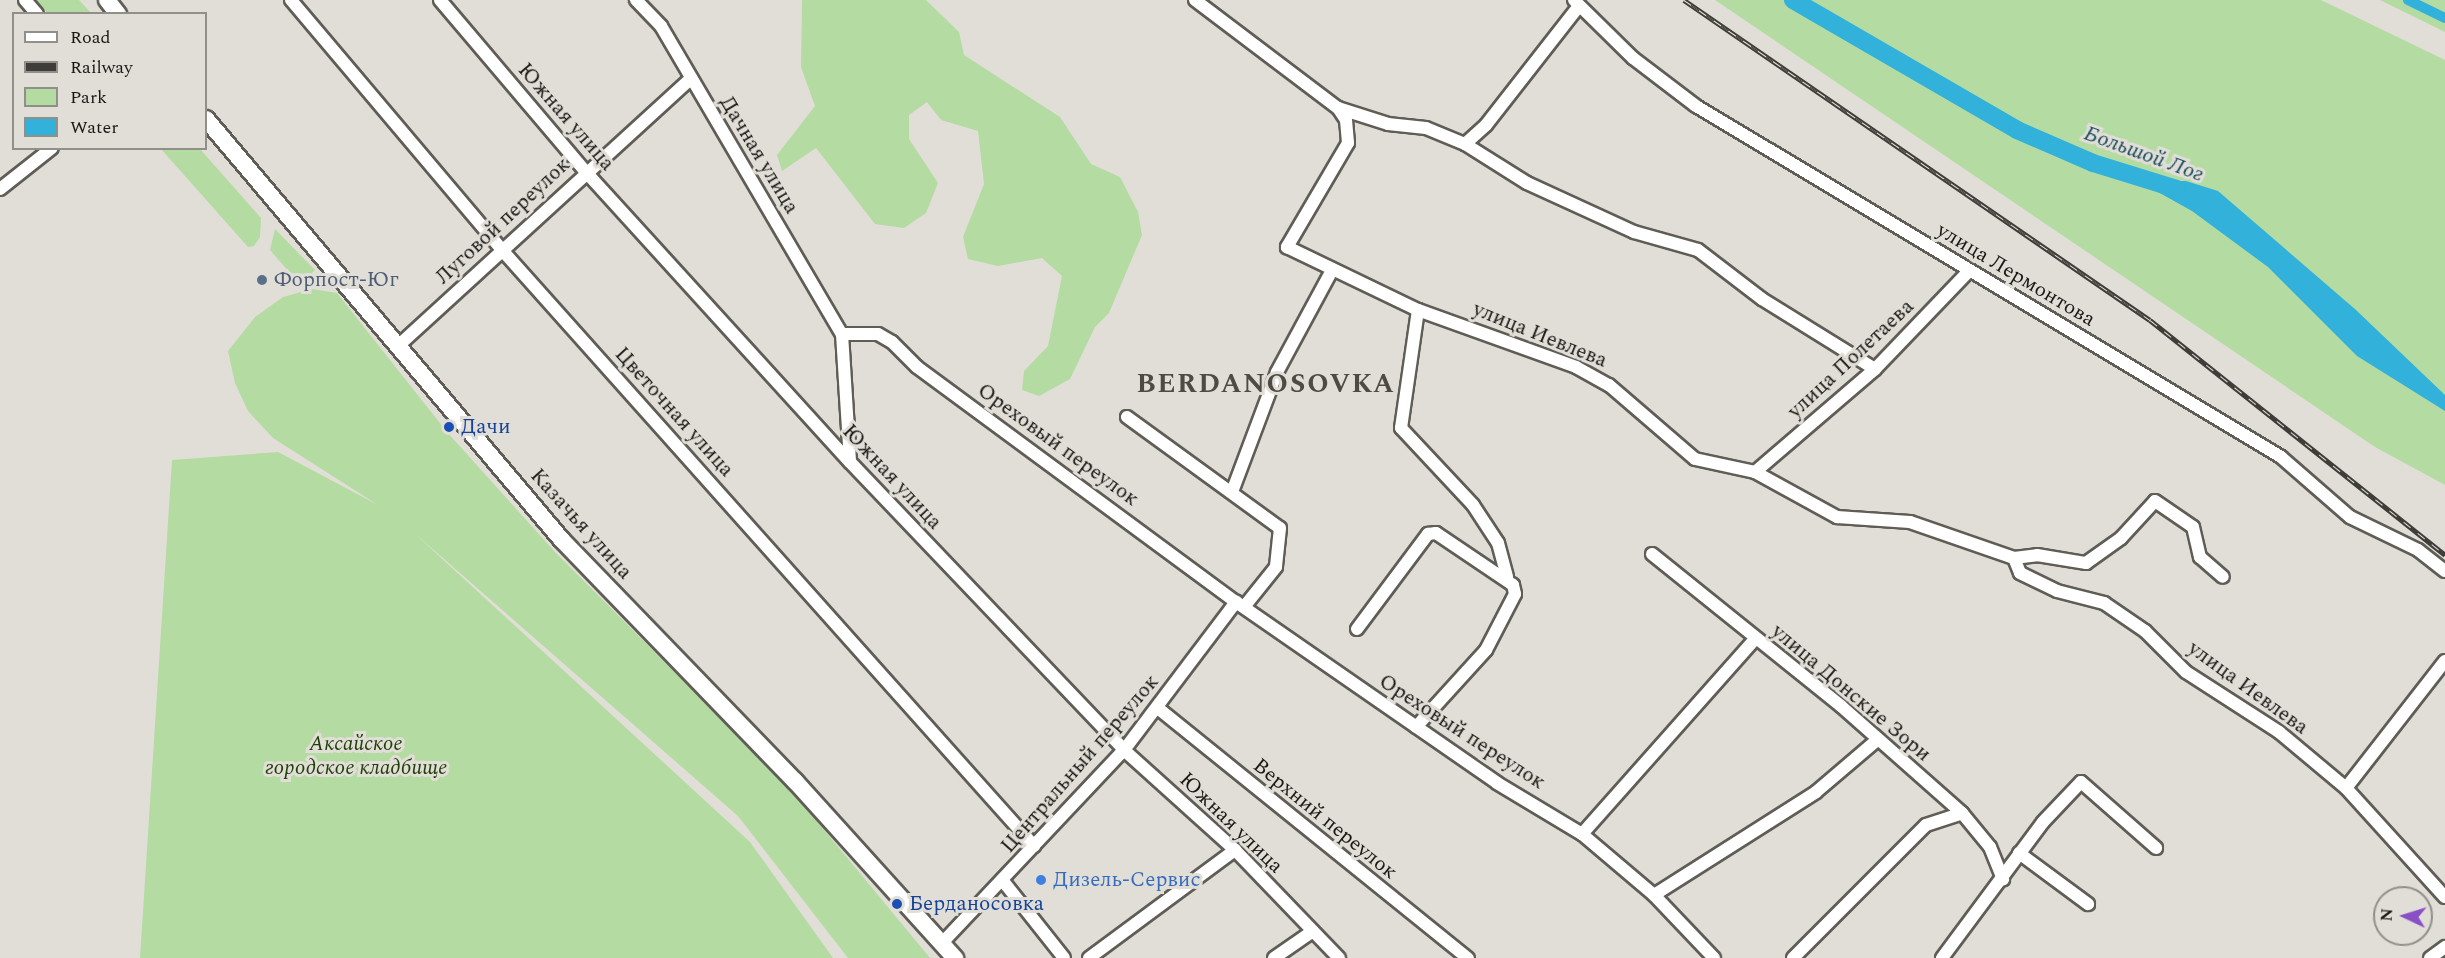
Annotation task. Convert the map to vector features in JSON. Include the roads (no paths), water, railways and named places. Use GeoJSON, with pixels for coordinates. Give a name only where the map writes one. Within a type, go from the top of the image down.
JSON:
{"type":"FeatureCollection","features":[{"type":"Feature","properties":{"kind":"main road"},"geometry":{"type":"LineString","coordinates":[[107,0],[116,12]]}},
{"type":"Feature","properties":{"kind":"main road","name":"Казачья улица"},"geometry":{"type":"LineString","coordinates":[[207,120],[561,539],[795,781],[956,958]]}},
{"type":"Feature","properties":{"kind":"street"},"geometry":{"type":"LineString","coordinates":[[25,0],[35,12]]}},
{"type":"Feature","properties":{"kind":"street","name":"Цветочная улица"},"geometry":{"type":"LineString","coordinates":[[291,0],[502,250],[1034,846]]}},
{"type":"Feature","properties":{"kind":"street","name":"Южная улица"},"geometry":{"type":"LineString","coordinates":[[440,0],[585,171],[850,462],[1124,750],[1235,850],[1339,958]]}},
{"type":"Feature","properties":{"kind":"street","name":"Дачная улица"},"geometry":{"type":"LineString","coordinates":[[636,0],[661,26],[842,334]]}},
{"type":"Feature","properties":{"kind":"street"},"geometry":{"type":"LineString","coordinates":[[1195,0],[1338,108],[1378,122],[1426,128],[1466,144],[1527,183],[1623,227],[1698,249],[1762,298],[1875,369]]}},
{"type":"Feature","properties":{"kind":"street"},"geometry":{"type":"LineString","coordinates":[[1466,144],[1486,125],[1576,3]]}},
{"type":"Feature","properties":{"kind":"street","name":"улица Лермонтова"},"geometry":{"type":"LineString","coordinates":[[1576,3],[1633,58],[1696,106],[2282,457],[2350,517],[2418,550],[2445,571]]}},
{"type":"Feature","properties":{"kind":"street","name":"Луговой переулок"},"geometry":{"type":"LineString","coordinates":[[398,346],[585,171],[691,78]]}},
{"type":"Feature","properties":{"kind":"street","name":"улица Иевлева"},"geometry":{"type":"LineString","coordinates":[[1338,108],[1346,120],[1348,143],[1287,247],[1331,272],[1418,310],[1576,367],[1609,385],[1695,459],[1755,472],[1837,517],[1910,522],[2014,558],[2020,573],[2121,613],[2186,672],[2279,732],[2346,788],[2445,897]]}},
{"type":"Feature","properties":{"kind":"street"},"geometry":{"type":"LineString","coordinates":[[0,189],[49,150]]}},
{"type":"Feature","properties":{"kind":"street","name":"улица Полетаева"},"geometry":{"type":"LineString","coordinates":[[1755,472],[1875,369],[1970,271]]}},
{"type":"Feature","properties":{"kind":"street"},"geometry":{"type":"LineString","coordinates":[[1232,492],[1276,372],[1331,272]]}},
{"type":"Feature","properties":{"kind":"street"},"geometry":{"type":"LineString","coordinates":[[1416,727],[1486,650],[1515,594],[1507,577],[1498,543],[1473,505],[1401,428],[1418,310]]}},
{"type":"Feature","properties":{"kind":"street"},"geometry":{"type":"LineString","coordinates":[[842,334],[850,462]]}},
{"type":"Feature","properties":{"kind":"street","name":"Ореховый переулок"},"geometry":{"type":"LineString","coordinates":[[842,334],[878,334],[892,342],[917,367],[1240,605],[1416,727],[1582,834],[1654,895],[1714,958]]}},
{"type":"Feature","properties":{"kind":"street"},"geometry":{"type":"LineString","coordinates":[[1127,417],[1280,528],[1282,543],[1276,567],[1240,605]]}},
{"type":"Feature","properties":{"kind":"street"},"geometry":{"type":"LineString","coordinates":[[2014,558],[2037,555],[2086,562],[2121,537],[2155,501],[2193,527],[2200,557],[2223,577]]}},
{"type":"Feature","properties":{"kind":"street"},"geometry":{"type":"LineString","coordinates":[[1357,629],[1428,534],[1436,533],[1507,577]]}},
{"type":"Feature","properties":{"kind":"street","name":"улица Донские Зори"},"geometry":{"type":"LineString","coordinates":[[1652,554],[1756,638],[1962,813],[1990,847],[2003,879]]}},
{"type":"Feature","properties":{"kind":"street","name":"Центральный переулок"},"geometry":{"type":"LineString","coordinates":[[942,943],[1003,881],[1124,750],[1240,605]]}},
{"type":"Feature","properties":{"kind":"street"},"geometry":{"type":"LineString","coordinates":[[1582,834],[1756,638]]}},
{"type":"Feature","properties":{"kind":"street"},"geometry":{"type":"LineString","coordinates":[[2346,788],[2445,661]]}},
{"type":"Feature","properties":{"kind":"street","name":"Верхний переулок"},"geometry":{"type":"LineString","coordinates":[[1159,709],[1468,958]]}},
{"type":"Feature","properties":{"kind":"street"},"geometry":{"type":"LineString","coordinates":[[1654,895],[1816,792],[1876,740]]}},
{"type":"Feature","properties":{"kind":"street"},"geometry":{"type":"LineString","coordinates":[[1942,958],[2003,879],[2019,853],[2081,782],[2156,848]]}},
{"type":"Feature","properties":{"kind":"street"},"geometry":{"type":"LineString","coordinates":[[1792,958],[1926,825],[1962,813]]}},
{"type":"Feature","properties":{"kind":"street"},"geometry":{"type":"LineString","coordinates":[[1089,958],[1235,850]]}},
{"type":"Feature","properties":{"kind":"street"},"geometry":{"type":"LineString","coordinates":[[2019,853],[2088,904]]}},
{"type":"Feature","properties":{"kind":"street"},"geometry":{"type":"LineString","coordinates":[[1003,881],[1064,958]]}},
{"type":"Feature","properties":{"kind":"street"},"geometry":{"type":"LineString","coordinates":[[1274,958],[1313,931]]}},
{"type":"Feature","properties":{"kind":"street"},"geometry":{"type":"LineString","coordinates":[[2430,958],[2445,947]]}},
{"type":"Feature","properties":{"kind":"water"},"geometry":{"type":"Polygon","coordinates":[[[2186,181],[2218,191],[2356,310],[2445,395],[2445,411],[2357,356],[2268,267],[2192,211],[2140,182],[2186,181]]]}},
{"type":"Feature","properties":{"kind":"waterway","name":"Большой Лог"},"geometry":{"type":"LineString","coordinates":[[1793,0],[2017,130],[2093,163],[2177,189]]}},
{"type":"Feature","properties":{"kind":"waterway"},"geometry":{"type":"LineString","coordinates":[[2408,0],[2445,18]]}},
{"type":"Feature","properties":{"kind":"railway"},"geometry":{"type":"LineString","coordinates":[[1684,0],[2150,320],[2445,555]]}},
{"type":"Feature","properties":{"kind":"place","name":"Форпост-Юг"},"geometry":{"type":"Point","coordinates":[262,280]}},
{"type":"Feature","properties":{"kind":"place","name":"Дачи"},"geometry":{"type":"Point","coordinates":[449,427]}},
{"type":"Feature","properties":{"kind":"place","name":"Дизель-Сервис"},"geometry":{"type":"Point","coordinates":[1041,880]}},
{"type":"Feature","properties":{"kind":"place","name":"Берданосовка"},"geometry":{"type":"Point","coordinates":[897,904]}},
{"type":"Feature","properties":{"kind":"district","name":"BERDANOSOVKA"},"geometry":{"type":"Point","coordinates":[1266,385]}},
{"type":"Feature","properties":{"kind":"park label","name":"Аксайское городское кладбище"},"geometry":{"type":"Point","coordinates":[356,756]}}]}
